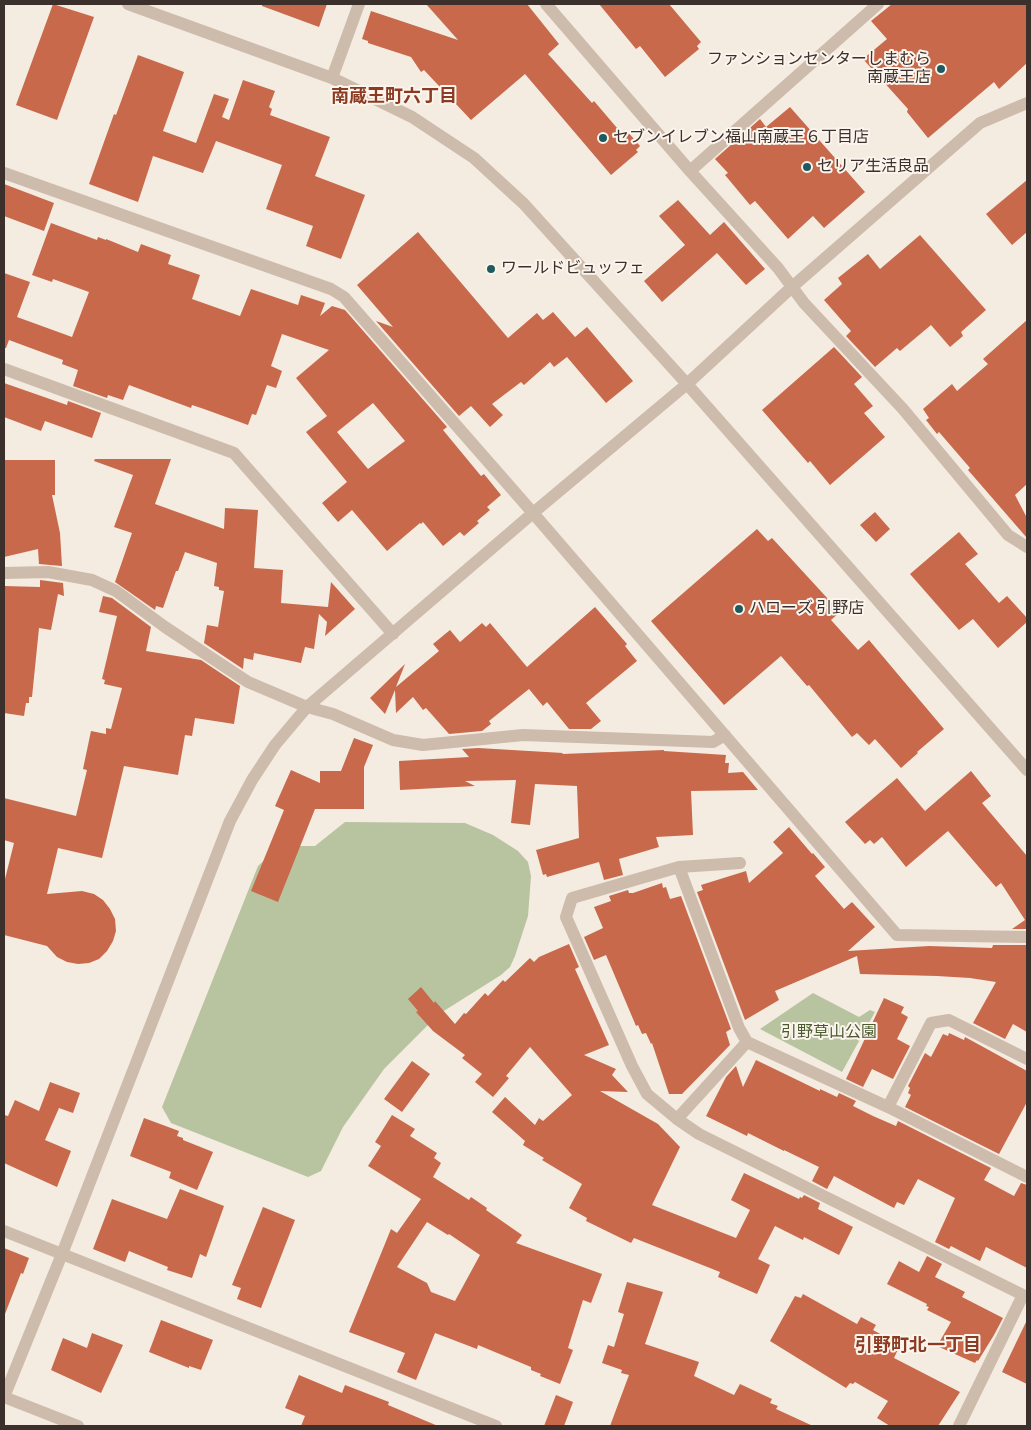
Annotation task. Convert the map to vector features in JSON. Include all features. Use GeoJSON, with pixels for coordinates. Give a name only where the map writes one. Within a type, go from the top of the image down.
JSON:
{"type":"FeatureCollection","features":[{"type":"Feature","properties":{"kind":"street"},"geometry":{"type":"LineString","coordinates":[[128,4],[332,78],[412,117],[474,158],[524,204],[688,384],[1027,770]]}},
{"type":"Feature","properties":{"kind":"street"},"geometry":{"type":"LineString","coordinates":[[332,78],[359,4]]}},
{"type":"Feature","properties":{"kind":"street"},"geometry":{"type":"LineString","coordinates":[[546,4],[690,171],[778,268],[804,303],[903,409],[1008,535],[1027,547]]}},
{"type":"Feature","properties":{"kind":"street"},"geometry":{"type":"LineString","coordinates":[[690,171],[878,4]]}},
{"type":"Feature","properties":{"kind":"street"},"geometry":{"type":"LineString","coordinates":[[78,1426],[4,1397],[62,1254],[230,821],[252,780],[275,745],[308,707],[533,513],[688,384],[792,287],[980,123],[1027,103]]}},
{"type":"Feature","properties":{"kind":"street"},"geometry":{"type":"LineString","coordinates":[[4,173],[331,289],[344,297],[897,935],[1027,937]]}},
{"type":"Feature","properties":{"kind":"street"},"geometry":{"type":"LineString","coordinates":[[4,370],[234,453],[393,634]]}},
{"type":"Feature","properties":{"kind":"street"},"geometry":{"type":"LineString","coordinates":[[4,573],[48,572],[92,580],[116,591],[248,682],[308,707],[333,714],[393,740],[423,745],[524,735],[713,742],[725,735]]}},
{"type":"Feature","properties":{"kind":"street"},"geometry":{"type":"LineString","coordinates":[[740,863],[679,867],[572,898],[566,917],[632,1066],[647,1094],[677,1119],[699,1134],[1025,1296],[959,1426]]}},
{"type":"Feature","properties":{"kind":"street"},"geometry":{"type":"LineString","coordinates":[[679,867],[739,1028],[747,1042],[888,1108],[1027,1177]]}},
{"type":"Feature","properties":{"kind":"street"},"geometry":{"type":"LineString","coordinates":[[888,1108],[931,1023],[949,1020],[1027,1059]]}},
{"type":"Feature","properties":{"kind":"street"},"geometry":{"type":"LineString","coordinates":[[677,1119],[747,1042]]}},
{"type":"Feature","properties":{"kind":"street"},"geometry":{"type":"LineString","coordinates":[[4,1231],[496,1426]]}},
{"type":"Feature","properties":{"kind":"green space"},"geometry":{"type":"Polygon","coordinates":[[[345,822],[465,823],[493,835],[518,851],[528,862],[531,876],[528,916],[510,967],[501,975],[439,1014],[384,1069],[343,1127],[321,1171],[308,1177],[171,1123],[162,1107],[258,866],[279,846],[315,846],[345,822]]]}},
{"type":"Feature","properties":{"kind":"green space","name":"引野草山公園"},"geometry":{"type":"Polygon","coordinates":[[[813,993],[859,1017],[870,1010],[875,1012],[842,1072],[760,1029],[813,993]]]}},
{"type":"Feature","properties":{"kind":"building"},"geometry":{"type":"Polygon","coordinates":[[[53,4],[94,17],[57,120],[16,105],[53,4]]]}},
{"type":"Feature","properties":{"kind":"building"},"geometry":{"type":"Polygon","coordinates":[[[262,4],[327,4],[319,27],[262,6],[262,4]]]}},
{"type":"Feature","properties":{"kind":"building"},"geometry":{"type":"Polygon","coordinates":[[[426,4],[527,4],[559,44],[548,54],[592,103],[594,101],[623,135],[627,131],[640,146],[636,150],[638,152],[611,175],[525,74],[471,120],[424,70],[421,72],[411,57],[368,43],[368,41],[362,39],[371,11],[458,40],[426,4]]]}},
{"type":"Feature","properties":{"kind":"building"},"geometry":{"type":"Polygon","coordinates":[[[599,4],[669,4],[701,42],[697,46],[699,49],[665,77],[640,46],[636,49],[599,4]]]}},
{"type":"Feature","properties":{"kind":"building","name":"ファンションセンターしまむら 南蔵王店"},"geometry":{"type":"Polygon","coordinates":[[[892,4],[1027,4],[1027,63],[999,89],[994,82],[928,138],[907,112],[908,109],[863,59],[887,39],[871,21],[892,4]]]}},
{"type":"Feature","properties":{"kind":"building"},"geometry":{"type":"Polygon","coordinates":[[[138,55],[184,72],[163,131],[196,143],[214,94],[229,99],[222,117],[229,120],[243,80],[275,91],[269,107],[272,109],[270,115],[330,137],[315,176],[365,195],[341,259],[306,246],[313,226],[266,209],[282,165],[216,141],[203,173],[153,156],[138,202],[89,184],[138,55]]]}},
{"type":"Feature","properties":{"kind":"building"},"geometry":{"type":"Polygon","coordinates":[[[790,107],[865,192],[824,228],[813,216],[788,239],[755,201],[750,205],[725,175],[728,173],[715,159],[760,119],[766,127],[790,107]]]}},
{"type":"Feature","properties":{"kind":"building"},"geometry":{"type":"Polygon","coordinates":[[[1027,180],[1027,232],[1012,245],[986,214],[1027,180]]]}},
{"type":"Feature","properties":{"kind":"building"},"geometry":{"type":"Polygon","coordinates":[[[4,184],[54,203],[44,231],[4,216],[4,184]]]}},
{"type":"Feature","properties":{"kind":"building"},"geometry":{"type":"Polygon","coordinates":[[[678,200],[710,235],[724,222],[765,269],[746,285],[717,253],[662,302],[644,281],[685,245],[659,216],[678,200]]]}},
{"type":"Feature","properties":{"kind":"building"},"geometry":{"type":"Polygon","coordinates":[[[51,223],[97,240],[98,237],[106,239],[138,252],[141,244],[171,255],[168,264],[200,275],[192,299],[240,316],[251,289],[298,305],[301,295],[325,303],[320,316],[332,306],[345,310],[447,427],[443,430],[481,476],[484,474],[501,495],[487,507],[490,510],[477,521],[479,523],[464,536],[460,532],[443,546],[423,522],[387,551],[352,510],[338,522],[322,503],[347,482],[306,432],[327,416],[296,378],[329,350],[282,334],[271,366],[282,371],[276,388],[267,385],[256,415],[252,414],[248,425],[192,405],[191,408],[129,385],[123,400],[108,395],[107,398],[73,386],[78,370],[62,364],[63,360],[9,340],[6,348],[4,348],[4,273],[30,282],[17,317],[72,337],[89,292],[53,279],[52,282],[32,275],[51,223]],[[373,403],[337,432],[368,469],[405,441],[373,403]]]}},
{"type":"Feature","properties":{"kind":"building"},"geometry":{"type":"Polygon","coordinates":[[[418,232],[508,338],[537,313],[543,320],[553,312],[575,337],[587,327],[633,381],[606,403],[567,357],[554,367],[550,362],[524,385],[521,382],[492,404],[503,415],[490,427],[471,406],[459,416],[376,321],[393,327],[357,285],[418,232]]]}},
{"type":"Feature","properties":{"kind":"building"},"geometry":{"type":"Polygon","coordinates":[[[920,235],[986,310],[961,332],[963,336],[950,347],[931,325],[900,351],[897,348],[875,367],[846,336],[851,331],[824,300],[842,284],[838,278],[868,254],[880,269],[920,235]]]}},
{"type":"Feature","properties":{"kind":"building"},"geometry":{"type":"Polygon","coordinates":[[[1027,320],[1027,484],[1015,495],[1027,518],[1027,538],[968,470],[970,468],[939,432],[937,434],[926,420],[929,418],[923,409],[952,384],[957,391],[988,364],[983,359],[1027,320]]]}},
{"type":"Feature","properties":{"kind":"building"},"geometry":{"type":"Polygon","coordinates":[[[834,347],[862,377],[854,384],[873,406],[864,413],[885,437],[830,485],[810,461],[808,463],[762,410],[834,347]]]}},
{"type":"Feature","properties":{"kind":"building"},"geometry":{"type":"Polygon","coordinates":[[[4,383],[67,405],[68,401],[101,413],[92,438],[45,421],[41,431],[4,417],[4,383]]]}},
{"type":"Feature","properties":{"kind":"building"},"geometry":{"type":"Polygon","coordinates":[[[95,459],[171,459],[155,504],[224,529],[225,508],[258,510],[254,568],[283,570],[281,603],[328,607],[331,582],[355,609],[325,636],[327,622],[319,614],[314,649],[305,647],[301,663],[254,653],[253,660],[244,658],[243,669],[204,643],[207,625],[218,627],[224,591],[214,586],[217,563],[185,552],[163,608],[156,606],[155,610],[115,582],[132,533],[114,527],[133,475],[94,461],[95,459]]]}},
{"type":"Feature","properties":{"kind":"building"},"geometry":{"type":"Polygon","coordinates":[[[4,460],[55,460],[55,495],[52,495],[60,533],[62,566],[39,564],[38,549],[4,557],[4,460]]]}},
{"type":"Feature","properties":{"kind":"building"},"geometry":{"type":"Polygon","coordinates":[[[875,512],[890,529],[876,542],[860,525],[875,512]]]}},
{"type":"Feature","properties":{"kind":"building","name":"ハローズ 引野店"},"geometry":{"type":"Polygon","coordinates":[[[757,529],[768,541],[772,538],[840,612],[831,620],[858,650],[869,640],[944,729],[901,768],[875,739],[869,745],[857,733],[852,737],[809,685],[807,686],[781,656],[724,705],[651,621],[757,529]]]}},
{"type":"Feature","properties":{"kind":"building"},"geometry":{"type":"Polygon","coordinates":[[[959,532],[978,554],[965,564],[999,603],[1007,596],[1027,618],[1027,622],[998,648],[973,619],[959,630],[910,574],[959,532]]]}},
{"type":"Feature","properties":{"kind":"building"},"geometry":{"type":"Polygon","coordinates":[[[40,580],[63,583],[64,596],[58,594],[51,630],[39,628],[32,697],[29,697],[29,703],[26,703],[24,716],[4,713],[4,586],[40,587],[40,580]]]}},
{"type":"Feature","properties":{"kind":"building"},"geometry":{"type":"Polygon","coordinates":[[[103,596],[112,598],[151,627],[146,651],[201,660],[240,686],[234,724],[195,718],[192,736],[185,735],[178,775],[124,766],[102,858],[58,848],[47,894],[82,891],[94,894],[103,900],[115,919],[116,931],[107,951],[99,959],[89,963],[78,964],[67,962],[57,957],[47,946],[4,935],[4,883],[14,843],[4,840],[4,798],[76,816],[87,770],[83,769],[91,731],[106,734],[106,728],[111,729],[122,688],[104,684],[105,680],[102,679],[117,616],[99,612],[103,596]]]}},
{"type":"Feature","properties":{"kind":"building"},"geometry":{"type":"Polygon","coordinates":[[[595,607],[627,644],[625,646],[637,661],[586,703],[601,721],[591,729],[569,729],[547,702],[543,706],[529,689],[489,721],[491,724],[482,731],[449,734],[426,708],[423,710],[413,697],[396,713],[395,690],[385,714],[370,698],[405,664],[396,687],[439,651],[433,644],[450,630],[460,642],[482,623],[486,627],[490,623],[527,667],[595,607]]]}},
{"type":"Feature","properties":{"kind":"building"},"geometry":{"type":"Polygon","coordinates":[[[354,738],[373,745],[364,767],[364,809],[315,809],[278,902],[251,891],[284,810],[275,806],[291,770],[320,783],[320,771],[341,771],[354,738]]]}},
{"type":"Feature","properties":{"kind":"building"},"geometry":{"type":"Polygon","coordinates":[[[478,748],[562,754],[664,750],[726,755],[725,763],[729,763],[728,773],[743,772],[758,790],[691,791],[693,835],[656,837],[659,847],[619,859],[623,875],[604,880],[599,862],[547,877],[546,874],[543,875],[536,850],[579,838],[577,786],[535,784],[530,825],[511,823],[516,780],[465,781],[475,786],[400,790],[399,761],[469,757],[462,749],[478,748]]]}},
{"type":"Feature","properties":{"kind":"building"},"geometry":{"type":"Polygon","coordinates":[[[971,771],[991,796],[982,803],[1027,856],[1027,929],[1012,929],[1025,920],[1001,883],[996,887],[948,831],[906,867],[882,837],[874,844],[870,840],[865,844],[845,822],[897,778],[925,811],[971,771]]]}},
{"type":"Feature","properties":{"kind":"building"},"geometry":{"type":"Polygon","coordinates":[[[789,827],[825,867],[815,876],[844,909],[852,902],[875,927],[848,951],[929,946],[992,948],[993,945],[1027,945],[1027,1032],[1013,1024],[1005,1039],[973,1023],[996,982],[937,976],[860,974],[857,956],[775,991],[779,1000],[745,1020],[697,892],[703,890],[701,885],[746,871],[749,883],[783,853],[773,842],[789,827]]]}},
{"type":"Feature","properties":{"kind":"building"},"geometry":{"type":"Polygon","coordinates":[[[662,883],[663,888],[666,887],[670,899],[681,896],[731,1029],[726,1032],[730,1045],[682,1094],[669,1094],[652,1043],[646,1033],[642,1034],[638,1025],[636,1026],[606,955],[594,960],[584,937],[603,928],[594,907],[611,901],[609,896],[628,890],[629,893],[633,893],[662,883]]]}},
{"type":"Feature","properties":{"kind":"building"},"geometry":{"type":"Polygon","coordinates":[[[569,944],[579,967],[575,969],[609,1045],[584,1055],[616,1069],[612,1075],[628,1092],[600,1091],[658,1124],[680,1147],[652,1205],[736,1238],[750,1210],[731,1200],[744,1173],[799,1199],[804,1195],[820,1203],[818,1209],[853,1227],[839,1255],[804,1237],[803,1240],[775,1226],[758,1259],[770,1265],[757,1294],[718,1277],[720,1272],[634,1238],[631,1243],[586,1221],[587,1218],[569,1208],[582,1184],[542,1160],[544,1158],[523,1145],[525,1141],[492,1112],[505,1097],[535,1125],[539,1118],[543,1121],[572,1095],[530,1047],[506,1076],[509,1078],[493,1097],[475,1082],[482,1074],[462,1058],[465,1055],[433,1031],[416,1012],[418,1011],[408,999],[421,987],[455,1024],[485,993],[488,996],[503,980],[505,982],[530,958],[534,962],[539,957],[569,944]]]}},
{"type":"Feature","properties":{"kind":"building"},"geometry":{"type":"Polygon","coordinates":[[[884,998],[904,1007],[901,1013],[908,1017],[897,1039],[910,1046],[893,1079],[872,1069],[863,1087],[846,1079],[884,998]]]}},
{"type":"Feature","properties":{"kind":"building"},"geometry":{"type":"Polygon","coordinates":[[[949,1033],[964,1040],[965,1037],[1027,1071],[1027,1102],[999,1154],[905,1107],[911,1095],[908,1093],[910,1088],[908,1086],[925,1053],[931,1057],[943,1034],[948,1036],[949,1033]]]}},
{"type":"Feature","properties":{"kind":"building"},"geometry":{"type":"Polygon","coordinates":[[[756,1060],[820,1091],[820,1089],[837,1097],[839,1093],[856,1101],[853,1106],[873,1116],[896,1126],[898,1121],[991,1168],[984,1180],[1014,1196],[1021,1183],[1027,1185],[1027,1268],[986,1247],[980,1261],[951,1246],[949,1249],[935,1242],[955,1198],[918,1179],[904,1205],[897,1202],[894,1208],[834,1176],[827,1189],[812,1181],[819,1167],[748,1133],[747,1136],[706,1116],[726,1077],[736,1066],[743,1087],[756,1060]]]}},
{"type":"Feature","properties":{"kind":"building"},"geometry":{"type":"Polygon","coordinates":[[[412,1061],[430,1074],[402,1112],[384,1099],[412,1061]]]}},
{"type":"Feature","properties":{"kind":"building"},"geometry":{"type":"Polygon","coordinates":[[[50,1082],[80,1093],[73,1113],[59,1108],[45,1140],[71,1151],[57,1187],[4,1163],[4,1115],[8,1116],[15,1100],[39,1111],[50,1082]]]}},
{"type":"Feature","properties":{"kind":"building"},"geometry":{"type":"Polygon","coordinates":[[[392,1115],[415,1129],[410,1136],[437,1153],[434,1158],[441,1163],[433,1177],[469,1200],[471,1197],[522,1235],[516,1243],[602,1274],[591,1303],[583,1300],[568,1348],[573,1350],[560,1384],[540,1376],[541,1374],[531,1370],[531,1367],[478,1345],[477,1349],[435,1333],[416,1380],[397,1372],[405,1353],[349,1332],[391,1229],[397,1233],[421,1199],[368,1166],[381,1146],[375,1142],[392,1115]],[[427,1222],[397,1267],[427,1283],[431,1292],[455,1301],[480,1255],[427,1222]]]}},
{"type":"Feature","properties":{"kind":"building"},"geometry":{"type":"Polygon","coordinates":[[[144,1118],[179,1131],[177,1136],[183,1138],[183,1140],[213,1152],[197,1190],[169,1178],[171,1172],[130,1156],[144,1118]]]}},
{"type":"Feature","properties":{"kind":"building"},"geometry":{"type":"Polygon","coordinates":[[[180,1189],[224,1206],[206,1257],[200,1254],[192,1278],[167,1270],[168,1267],[129,1251],[125,1262],[93,1249],[112,1199],[167,1219],[180,1189]]]}},
{"type":"Feature","properties":{"kind":"building"},"geometry":{"type":"Polygon","coordinates":[[[263,1207],[295,1220],[261,1308],[237,1299],[241,1288],[232,1285],[263,1207]]]}},
{"type":"Feature","properties":{"kind":"building"},"geometry":{"type":"Polygon","coordinates":[[[4,1248],[29,1258],[5,1314],[4,1248]]]}},
{"type":"Feature","properties":{"kind":"building"},"geometry":{"type":"Polygon","coordinates":[[[927,1256],[942,1264],[935,1277],[965,1292],[962,1297],[1003,1318],[975,1363],[937,1346],[951,1322],[927,1310],[929,1307],[926,1306],[927,1304],[887,1284],[899,1261],[919,1272],[927,1256]]]}},
{"type":"Feature","properties":{"kind":"building"},"geometry":{"type":"Polygon","coordinates":[[[627,1282],[663,1292],[645,1344],[699,1362],[694,1376],[734,1395],[740,1384],[772,1399],[770,1403],[778,1406],[776,1409],[813,1426],[610,1426],[629,1375],[621,1373],[622,1370],[602,1363],[608,1345],[614,1347],[624,1314],[618,1312],[627,1282]]]}},
{"type":"Feature","properties":{"kind":"building"},"geometry":{"type":"Polygon","coordinates":[[[803,1294],[857,1324],[861,1317],[876,1325],[873,1330],[900,1345],[894,1358],[960,1392],[938,1426],[890,1426],[877,1418],[888,1401],[855,1382],[853,1384],[850,1383],[846,1388],[770,1341],[795,1296],[801,1298],[803,1294]]]}},
{"type":"Feature","properties":{"kind":"building"},"geometry":{"type":"Polygon","coordinates":[[[161,1320],[213,1340],[201,1370],[189,1366],[189,1368],[149,1352],[161,1320]]]}},
{"type":"Feature","properties":{"kind":"building"},"geometry":{"type":"Polygon","coordinates":[[[1027,1320],[1027,1384],[1002,1372],[1027,1320]]]}},
{"type":"Feature","properties":{"kind":"building"},"geometry":{"type":"Polygon","coordinates":[[[92,1333],[123,1345],[101,1393],[51,1370],[63,1338],[87,1348],[92,1333]]]}},
{"type":"Feature","properties":{"kind":"building"},"geometry":{"type":"Polygon","coordinates":[[[299,1375],[342,1393],[345,1385],[389,1402],[388,1405],[438,1426],[301,1426],[305,1416],[285,1408],[299,1375]]]}},
{"type":"Feature","properties":{"kind":"building"},"geometry":{"type":"Polygon","coordinates":[[[556,1395],[573,1402],[564,1426],[544,1426],[556,1395]]]}},
{"type":"Feature","properties":{"kind":"place","name":"ファンションセンターしまむら 南蔵王店"},"geometry":{"type":"Point","coordinates":[941,69]}},
{"type":"Feature","properties":{"kind":"place","name":"セブンイレブン福山南蔵王６丁目店"},"geometry":{"type":"Point","coordinates":[603,138]}},
{"type":"Feature","properties":{"kind":"place","name":"セリア生活良品"},"geometry":{"type":"Point","coordinates":[807,167]}},
{"type":"Feature","properties":{"kind":"place","name":"ワールドビュッフェ"},"geometry":{"type":"Point","coordinates":[491,269]}},
{"type":"Feature","properties":{"kind":"place","name":"ハローズ 引野店"},"geometry":{"type":"Point","coordinates":[739,609]}},
{"type":"Feature","properties":{"kind":"district","name":"南蔵王町六丁目"},"geometry":{"type":"Point","coordinates":[394,98]}},
{"type":"Feature","properties":{"kind":"district","name":"引野町北一丁目"},"geometry":{"type":"Point","coordinates":[918,1347]}}]}
